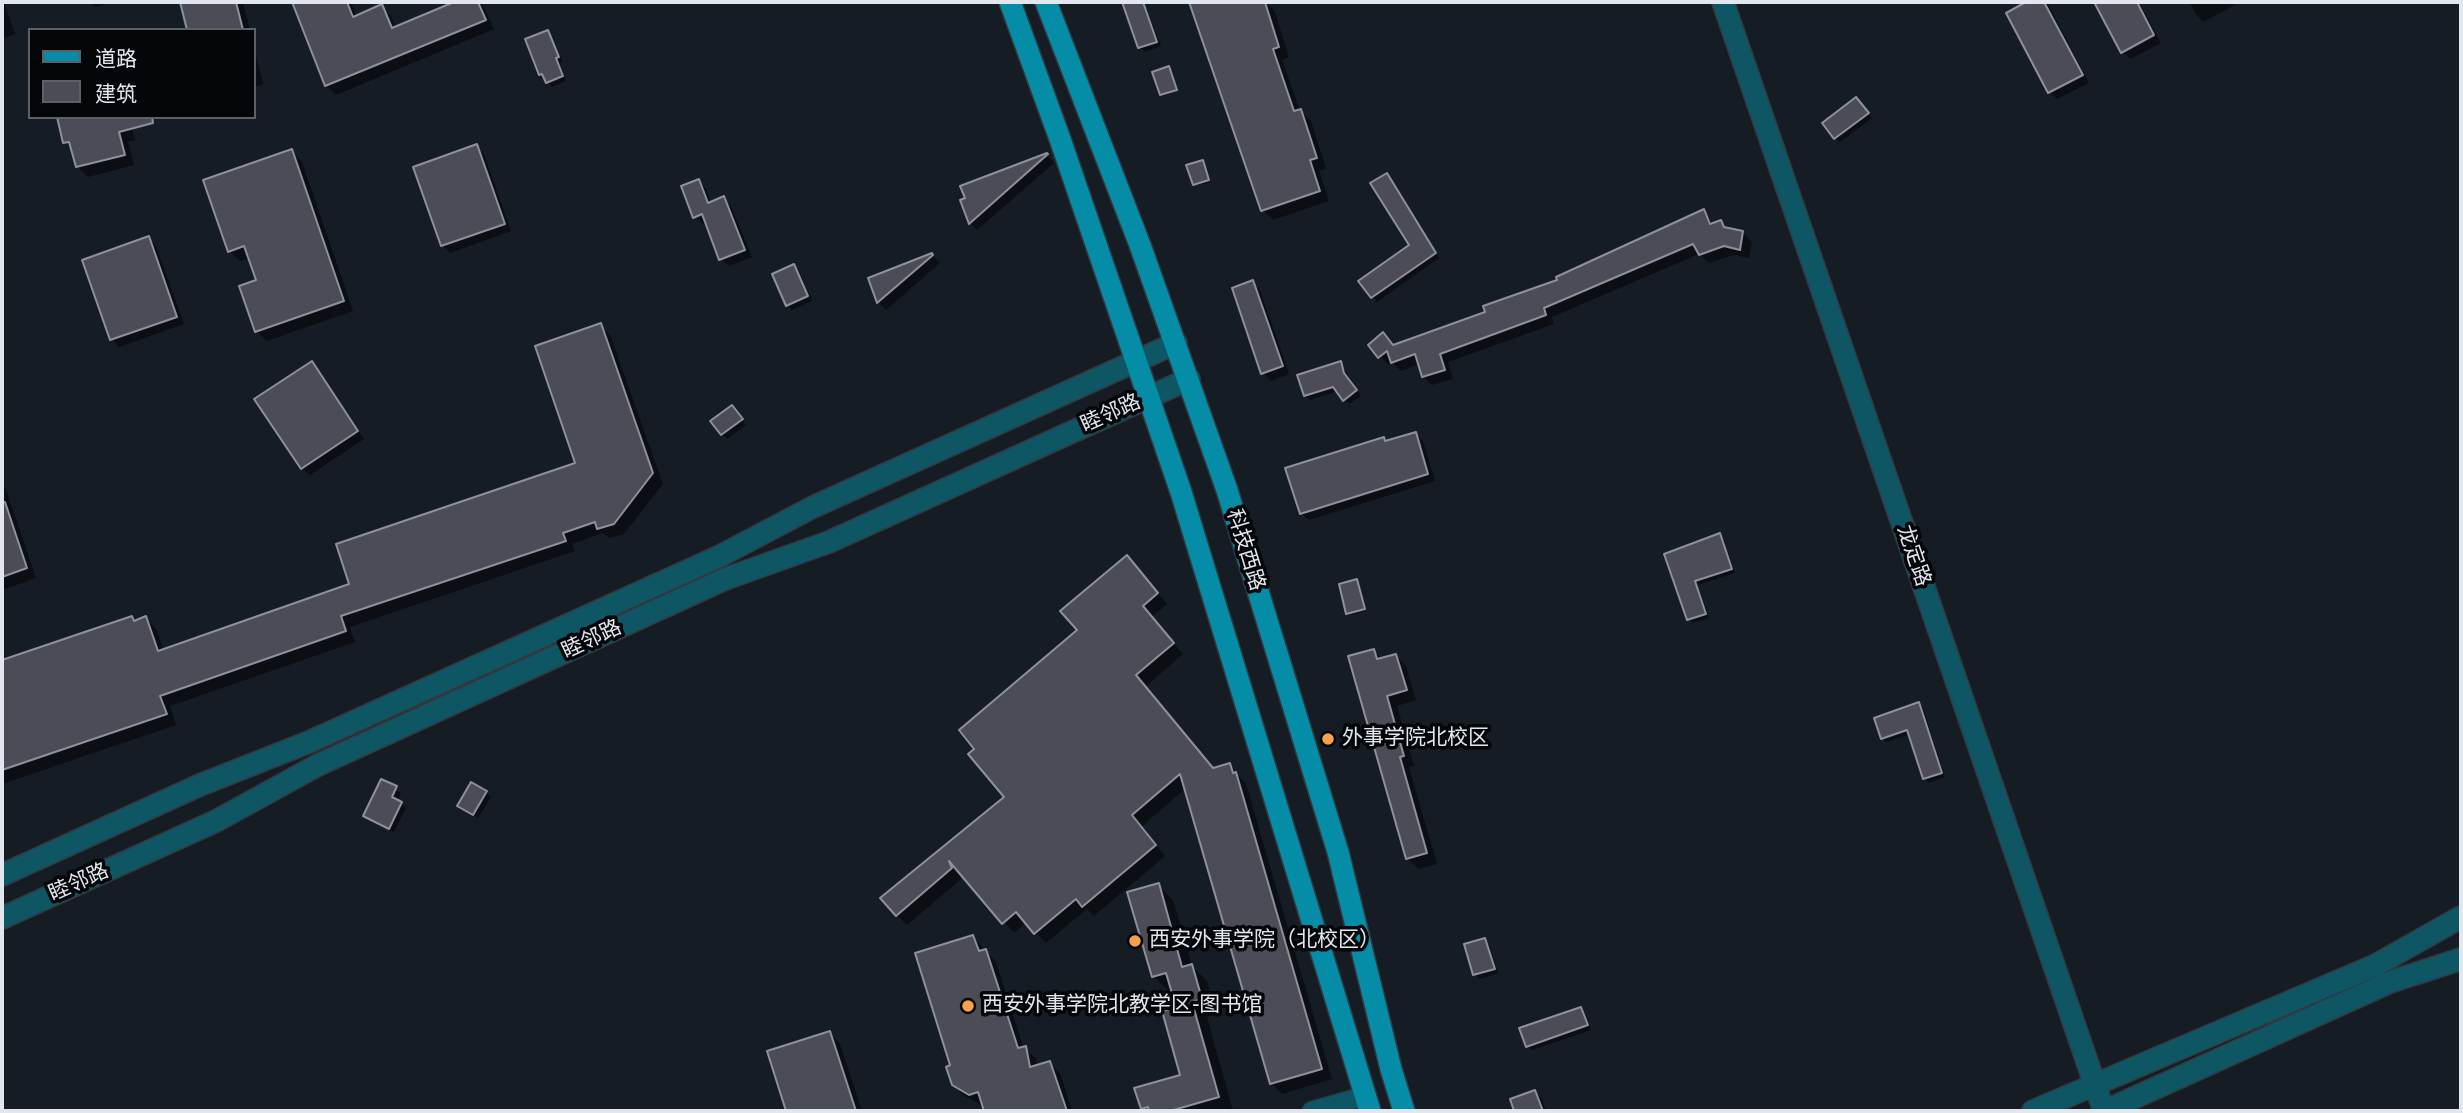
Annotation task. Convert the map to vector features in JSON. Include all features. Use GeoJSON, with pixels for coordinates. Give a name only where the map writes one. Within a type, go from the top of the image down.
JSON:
{"type":"FeatureCollection","features":[{"type":"Feature","properties":{"kind":"main road"},"geometry":{"type":"LineString","coordinates":[[1010,2],[1181,492],[1367,1104]]}},
{"type":"Feature","properties":{"kind":"main road","name":"科技西路"},"geometry":{"type":"LineString","coordinates":[[1046,2],[1176,343],[1227,491],[1338,852],[1391,1069],[1404,1111]]}},
{"type":"Feature","properties":{"kind":"street","name":"龙定路"},"geometry":{"type":"LineString","coordinates":[[1723,2],[2104,1111]]}},
{"type":"Feature","properties":{"kind":"street","name":"睦邻路"},"geometry":{"type":"LineString","coordinates":[[2,875],[200,785],[309,743],[718,557],[813,507],[1176,343]]}},
{"type":"Feature","properties":{"kind":"street","name":"睦邻路"},"geometry":{"type":"LineString","coordinates":[[2,918],[216,821],[331,759],[725,579],[829,542],[1189,379]]}},
{"type":"Feature","properties":{"kind":"street"},"geometry":{"type":"LineString","coordinates":[[2033,1111],[2376,965],[2461,917]]}},
{"type":"Feature","properties":{"kind":"street"},"geometry":{"type":"LineString","coordinates":[[2104,1111],[2390,982],[2461,959]]}},
{"type":"Feature","properties":{"kind":"street"},"geometry":{"type":"LineString","coordinates":[[1312,1111],[1367,1104]]}},
{"type":"Feature","properties":{"kind":"building"},"geometry":{"type":"Polygon","coordinates":[[[180,2],[236,2],[242,28],[186,28],[180,2]]]}},
{"type":"Feature","properties":{"kind":"building"},"geometry":{"type":"Polygon","coordinates":[[[292,2],[347,2],[353,17],[382,4],[392,28],[454,2],[478,2],[486,20],[325,86],[292,2]]]}},
{"type":"Feature","properties":{"kind":"building"},"geometry":{"type":"Polygon","coordinates":[[[1122,2],[1143,2],[1157,42],[1138,48],[1122,2]]]}},
{"type":"Feature","properties":{"kind":"building"},"geometry":{"type":"Polygon","coordinates":[[[1189,2],[1265,2],[1279,47],[1273,49],[1294,111],[1301,109],[1317,158],[1310,160],[1320,191],[1261,211],[1189,2]]]}},
{"type":"Feature","properties":{"kind":"building"},"geometry":{"type":"Polygon","coordinates":[[[2026,2],[2044,2],[2083,75],[2048,93],[2006,13],[2026,2]]]}},
{"type":"Feature","properties":{"kind":"building"},"geometry":{"type":"Polygon","coordinates":[[[2094,2],[2137,2],[2154,35],[2121,53],[2094,2]]]}},
{"type":"Feature","properties":{"kind":"building"},"geometry":{"type":"Polygon","coordinates":[[[548,30],[563,76],[546,83],[542,74],[539,75],[525,39],[548,30]]]}},
{"type":"Feature","properties":{"kind":"building"},"geometry":{"type":"Polygon","coordinates":[[[1169,66],[1177,90],[1160,95],[1152,72],[1169,66]]]}},
{"type":"Feature","properties":{"kind":"building"},"geometry":{"type":"Polygon","coordinates":[[[1856,97],[1869,113],[1834,139],[1822,123],[1856,97]]]}},
{"type":"Feature","properties":{"kind":"building"},"geometry":{"type":"Polygon","coordinates":[[[57,119],[152,119],[153,123],[119,132],[125,155],[76,167],[69,142],[63,143],[57,119]]]}},
{"type":"Feature","properties":{"kind":"building"},"geometry":{"type":"Polygon","coordinates":[[[477,144],[505,224],[441,246],[413,167],[477,144]]]}},
{"type":"Feature","properties":{"kind":"building"},"geometry":{"type":"Polygon","coordinates":[[[292,149],[344,301],[255,332],[239,286],[256,280],[244,246],[228,252],[203,180],[292,149]]]}},
{"type":"Feature","properties":{"kind":"building"},"geometry":{"type":"Polygon","coordinates":[[[1047,153],[969,224],[960,200],[965,198],[960,186],[1047,153]]]}},
{"type":"Feature","properties":{"kind":"building"},"geometry":{"type":"Polygon","coordinates":[[[1203,160],[1209,180],[1193,185],[1186,165],[1203,160]]]}},
{"type":"Feature","properties":{"kind":"building"},"geometry":{"type":"Polygon","coordinates":[[[1387,173],[1436,253],[1371,298],[1358,281],[1409,245],[1370,183],[1387,173]]]}},
{"type":"Feature","properties":{"kind":"building"},"geometry":{"type":"Polygon","coordinates":[[[699,179],[708,203],[724,196],[745,250],[719,260],[702,214],[693,218],[681,186],[699,179]]]}},
{"type":"Feature","properties":{"kind":"building"},"geometry":{"type":"Polygon","coordinates":[[[1704,209],[1710,224],[1721,220],[1724,227],[1743,231],[1740,250],[1724,246],[1699,255],[1693,244],[1544,308],[1546,315],[1440,354],[1445,370],[1422,377],[1415,354],[1391,363],[1387,351],[1378,358],[1368,345],[1383,332],[1393,345],[1485,312],[1483,306],[1557,280],[1556,277],[1704,209]]]}},
{"type":"Feature","properties":{"kind":"building"},"geometry":{"type":"Polygon","coordinates":[[[149,236],[177,317],[110,340],[82,260],[149,236]]]}},
{"type":"Feature","properties":{"kind":"building"},"geometry":{"type":"Polygon","coordinates":[[[932,253],[933,255],[877,303],[868,278],[932,253]]]}},
{"type":"Feature","properties":{"kind":"building"},"geometry":{"type":"Polygon","coordinates":[[[794,264],[808,296],[786,306],[772,274],[794,264]]]}},
{"type":"Feature","properties":{"kind":"building"},"geometry":{"type":"Polygon","coordinates":[[[1253,280],[1283,366],[1261,374],[1232,288],[1253,280]]]}},
{"type":"Feature","properties":{"kind":"building"},"geometry":{"type":"Polygon","coordinates":[[[601,323],[653,473],[614,524],[597,529],[595,522],[563,533],[566,541],[341,616],[346,631],[160,696],[167,714],[2,770],[2,660],[132,616],[134,621],[146,616],[158,651],[349,584],[336,544],[575,463],[535,346],[601,323]]]}},
{"type":"Feature","properties":{"kind":"building"},"geometry":{"type":"Polygon","coordinates":[[[312,361],[358,431],[301,469],[254,399],[312,361]]]}},
{"type":"Feature","properties":{"kind":"building"},"geometry":{"type":"Polygon","coordinates":[[[1341,361],[1344,373],[1357,390],[1343,401],[1333,387],[1304,396],[1297,375],[1341,361]]]}},
{"type":"Feature","properties":{"kind":"building"},"geometry":{"type":"Polygon","coordinates":[[[732,405],[743,419],[721,435],[710,421],[732,405]]]}},
{"type":"Feature","properties":{"kind":"building"},"geometry":{"type":"Polygon","coordinates":[[[1416,432],[1428,474],[1300,514],[1285,468],[1384,437],[1385,441],[1416,432]]]}},
{"type":"Feature","properties":{"kind":"building"},"geometry":{"type":"Polygon","coordinates":[[[2,502],[5,502],[27,568],[2,577],[2,502]]]}},
{"type":"Feature","properties":{"kind":"building"},"geometry":{"type":"Polygon","coordinates":[[[1720,533],[1732,569],[1695,581],[1706,614],[1687,620],[1664,554],[1720,533]]]}},
{"type":"Feature","properties":{"kind":"building"},"geometry":{"type":"Polygon","coordinates":[[[1127,555],[1158,593],[1143,606],[1174,643],[1136,675],[1213,768],[1230,763],[1233,773],[1236,772],[1322,1069],[1270,1084],[1180,774],[1132,815],[1156,845],[1082,907],[1076,899],[1034,934],[1016,912],[1002,924],[949,861],[952,868],[896,916],[880,898],[1004,797],[968,754],[974,749],[959,730],[1077,630],[1060,611],[1127,555]]]}},
{"type":"Feature","properties":{"kind":"building"},"geometry":{"type":"Polygon","coordinates":[[[1357,579],[1365,609],[1346,614],[1339,584],[1357,579]]]}},
{"type":"Feature","properties":{"kind":"building"},"geometry":{"type":"Polygon","coordinates":[[[1374,649],[1377,659],[1396,654],[1407,690],[1387,696],[1404,756],[1400,757],[1427,853],[1406,859],[1348,656],[1374,649]]]}},
{"type":"Feature","properties":{"kind":"building"},"geometry":{"type":"Polygon","coordinates":[[[1919,702],[1942,773],[1923,779],[1907,730],[1881,739],[1874,718],[1919,702]]]}},
{"type":"Feature","properties":{"kind":"building"},"geometry":{"type":"Polygon","coordinates":[[[381,779],[397,786],[392,797],[402,802],[389,829],[363,816],[381,779]]]}},
{"type":"Feature","properties":{"kind":"building"},"geometry":{"type":"Polygon","coordinates":[[[471,782],[487,791],[473,815],[457,806],[471,782]]]}},
{"type":"Feature","properties":{"kind":"building"},"geometry":{"type":"Polygon","coordinates":[[[1159,883],[1182,967],[1192,964],[1202,999],[1192,1002],[1219,1097],[1170,1111],[1149,1111],[1148,1107],[1141,1109],[1134,1088],[1180,1075],[1162,1011],[1176,1007],[1166,973],[1152,977],[1127,892],[1159,883]]]}},
{"type":"Feature","properties":{"kind":"building","name":"西安外事学院北教学区-图书馆"},"geometry":{"type":"Polygon","coordinates":[[[973,935],[979,951],[986,949],[1018,1048],[1026,1046],[1030,1067],[1050,1061],[1067,1111],[984,1111],[978,1092],[969,1095],[952,1085],[946,1067],[950,1065],[915,953],[973,935]]]}},
{"type":"Feature","properties":{"kind":"building"},"geometry":{"type":"Polygon","coordinates":[[[1485,938],[1495,969],[1473,975],[1464,944],[1485,938]]]}},
{"type":"Feature","properties":{"kind":"building"},"geometry":{"type":"Polygon","coordinates":[[[1581,1007],[1588,1025],[1526,1047],[1519,1028],[1581,1007]]]}},
{"type":"Feature","properties":{"kind":"building"},"geometry":{"type":"Polygon","coordinates":[[[830,1031],[856,1111],[786,1111],[767,1051],[830,1031]]]}},
{"type":"Feature","properties":{"kind":"building"},"geometry":{"type":"Polygon","coordinates":[[[1535,1090],[1543,1111],[1514,1111],[1510,1099],[1535,1090]]]}},
{"type":"Feature","properties":{"kind":"place","name":"外事学院北校区"},"geometry":{"type":"Point","coordinates":[1328,739]}},
{"type":"Feature","properties":{"kind":"place","name":"西安外事学院（北校区）"},"geometry":{"type":"Point","coordinates":[1135,941]}},
{"type":"Feature","properties":{"kind":"place","name":"西安外事学院北教学区-图书馆"},"geometry":{"type":"Point","coordinates":[968,1006]}}]}
